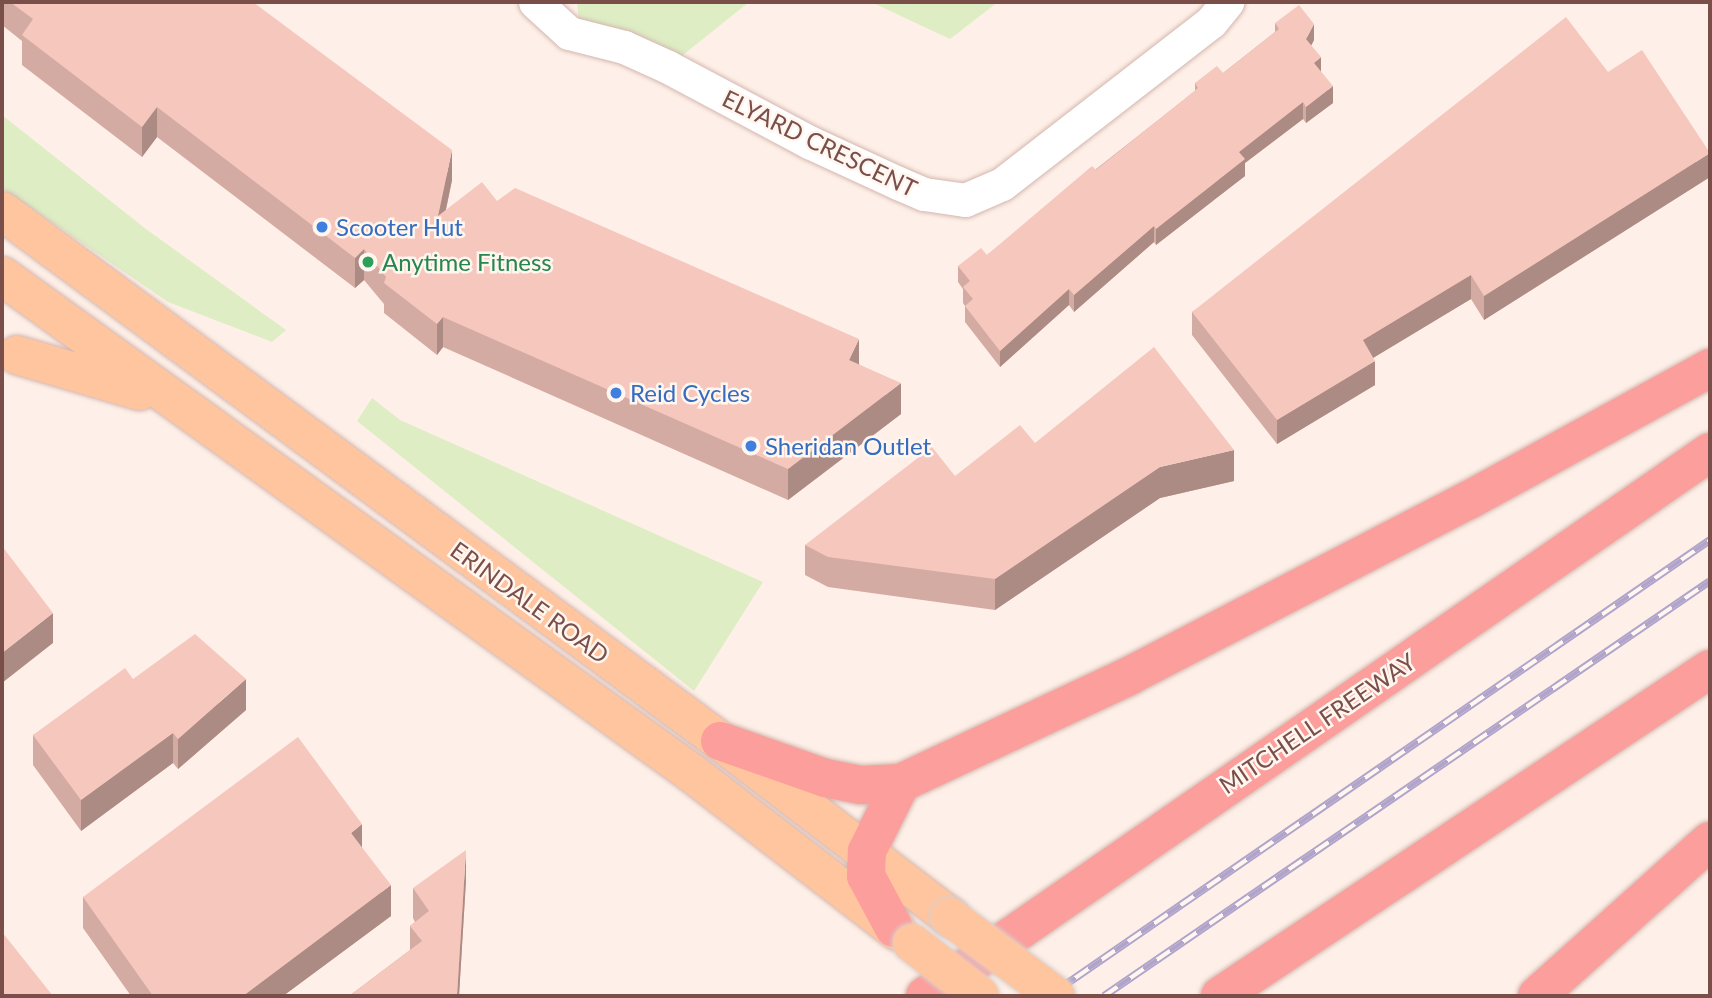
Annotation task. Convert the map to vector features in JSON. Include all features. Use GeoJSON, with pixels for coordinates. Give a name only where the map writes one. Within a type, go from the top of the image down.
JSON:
{"type":"FeatureCollection","features":[{"type":"Feature","properties":{"kind":"highway"},"geometry":{"type":"LineString","coordinates":[[720,741],[825,778],[861,785],[901,783],[1141,670],[1469,500],[1710,368]]}},
{"type":"Feature","properties":{"kind":"highway","name":"MITCHELL FREEWAY"},"geometry":{"type":"LineString","coordinates":[[925,996],[1710,452]]}},
{"type":"Feature","properties":{"kind":"highway"},"geometry":{"type":"LineString","coordinates":[[1220,996],[1710,669]]}},
{"type":"Feature","properties":{"kind":"highway"},"geometry":{"type":"LineString","coordinates":[[901,783],[867,851],[866,876],[903,936]]}},
{"type":"Feature","properties":{"kind":"highway"},"geometry":{"type":"LineString","coordinates":[[1536,996],[1710,841]]}},
{"type":"Feature","properties":{"kind":"main road","name":"ERINDALE ROAD"},"geometry":{"type":"LineString","coordinates":[[2,211],[720,741],[1055,996]]}},
{"type":"Feature","properties":{"kind":"main road","name":"ERINDALE ROAD"},"geometry":{"type":"LineString","coordinates":[[2,276],[692,774],[980,996]]}},
{"type":"Feature","properties":{"kind":"main road"},"geometry":{"type":"LineString","coordinates":[[17,355],[92,374],[187,409]]}},
{"type":"Feature","properties":{"kind":"street","name":"ELYARD CRESCENT"},"geometry":{"type":"LineString","coordinates":[[535,2],[569,33],[624,47],[668,67],[809,142],[924,194],[964,200],[1002,184],[1211,22],[1227,2]]}},
{"type":"Feature","properties":{"kind":"green space"},"geometry":{"type":"Polygon","coordinates":[[[577,2],[749,2],[668,67],[579,21],[577,2]]]}},
{"type":"Feature","properties":{"kind":"green space"},"geometry":{"type":"Polygon","coordinates":[[[871,2],[998,2],[950,39],[871,2]]]}},
{"type":"Feature","properties":{"kind":"green space"},"geometry":{"type":"Polygon","coordinates":[[[2,115],[146,229],[286,330],[272,342],[168,302],[2,188],[2,115]]]}},
{"type":"Feature","properties":{"kind":"green space"},"geometry":{"type":"Polygon","coordinates":[[[372,398],[400,420],[763,582],[694,691],[357,421],[372,398]]]}},
{"type":"Feature","properties":{"kind":"building"},"geometry":{"type":"Polygon","coordinates":[[[10,2],[253,2],[452,150],[438,216],[482,182],[497,201],[515,188],[859,339],[849,360],[901,383],[788,469],[443,317],[437,324],[384,283],[386,277],[364,249],[355,258],[157,107],[142,127],[22,35],[33,19],[10,2]]]}},
{"type":"Feature","properties":{"kind":"building"},"geometry":{"type":"Polygon","coordinates":[[[1299,5],[1314,24],[1306,39],[1321,57],[1314,63],[1333,86],[1306,107],[1303,102],[1239,152],[1245,159],[1156,229],[1154,226],[1074,295],[1069,289],[1000,351],[965,306],[973,299],[963,287],[970,281],[958,266],[981,248],[987,255],[1092,166],[1096,170],[1198,88],[1195,83],[1217,66],[1223,73],[1279,29],[1275,23],[1299,5]]]}},
{"type":"Feature","properties":{"kind":"building"},"geometry":{"type":"Polygon","coordinates":[[[1566,17],[1608,72],[1642,50],[1710,153],[1484,296],[1471,275],[1363,340],[1375,361],[1277,420],[1192,312],[1566,17]]]}},
{"type":"Feature","properties":{"kind":"building"},"geometry":{"type":"Polygon","coordinates":[[[1154,347],[1234,450],[1160,467],[995,579],[828,557],[805,545],[932,447],[955,476],[1020,425],[1035,443],[1154,347]]]}},
{"type":"Feature","properties":{"kind":"building"},"geometry":{"type":"Polygon","coordinates":[[[2,546],[53,613],[2,653],[2,546]]]}},
{"type":"Feature","properties":{"kind":"building"},"geometry":{"type":"Polygon","coordinates":[[[195,634],[246,679],[178,739],[173,733],[81,800],[33,735],[125,668],[133,679],[195,634]]]}},
{"type":"Feature","properties":{"kind":"building"},"geometry":{"type":"Polygon","coordinates":[[[298,737],[362,824],[351,833],[391,885],[243,996],[153,996],[83,897],[298,737]]]}},
{"type":"Feature","properties":{"kind":"building"},"geometry":{"type":"Polygon","coordinates":[[[466,850],[457,996],[349,996],[422,941],[410,926],[429,911],[413,888],[466,850]]]}},
{"type":"Feature","properties":{"kind":"building"},"geometry":{"type":"Polygon","coordinates":[[[2,932],[53,996],[2,996],[2,932]]]}},
{"type":"Feature","properties":{"kind":"railway"},"geometry":{"type":"LineString","coordinates":[[1049,996],[1710,540]]}},
{"type":"Feature","properties":{"kind":"railway"},"geometry":{"type":"LineString","coordinates":[[1104,996],[1710,581]]}},
{"type":"Feature","properties":{"kind":"place","name":"Scooter Hut"},"geometry":{"type":"Point","coordinates":[322,227]}},
{"type":"Feature","properties":{"kind":"place","name":"Anytime Fitness"},"geometry":{"type":"Point","coordinates":[368,262]}},
{"type":"Feature","properties":{"kind":"place","name":"Reid Cycles"},"geometry":{"type":"Point","coordinates":[616,393]}},
{"type":"Feature","properties":{"kind":"place","name":"Sheridan Outlet"},"geometry":{"type":"Point","coordinates":[751,446]}}]}
